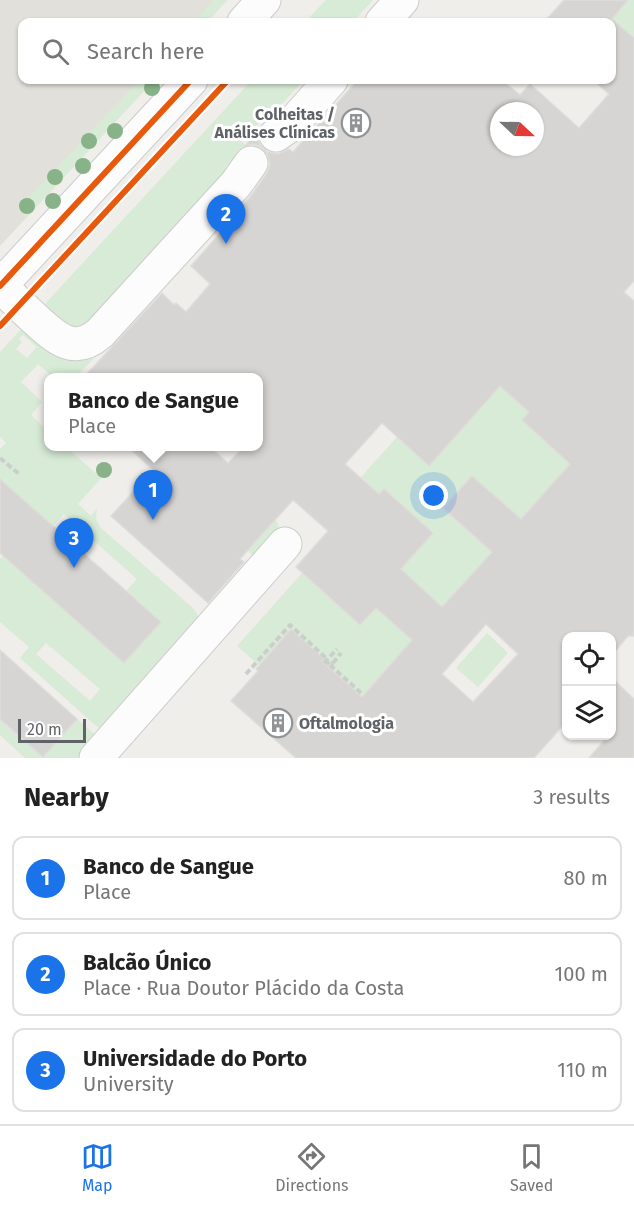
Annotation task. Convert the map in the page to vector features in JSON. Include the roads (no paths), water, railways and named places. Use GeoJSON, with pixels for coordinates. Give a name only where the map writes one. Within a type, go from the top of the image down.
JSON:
{"type":"FeatureCollection","features":[{"type":"Feature","properties":{"kind":"street"},"geometry":{"type":"LineString","coordinates":[[248,18],[264,0]]}},
{"type":"Feature","properties":{"kind":"street"},"geometry":{"type":"LineString","coordinates":[[386,18],[402,0]]}},
{"type":"Feature","properties":{"kind":"street"},"geometry":{"type":"LineString","coordinates":[[187,84],[0,286],[57,338],[75,344],[87,342],[100,333],[236,184],[251,163]]}},
{"type":"Feature","properties":{"kind":"street"},"geometry":{"type":"LineString","coordinates":[[276,135],[292,124],[328,84]]}},
{"type":"Feature","properties":{"kind":"street"},"geometry":{"type":"LineString","coordinates":[[96,758],[285,544]]}},
{"type":"Feature","properties":{"kind":"place","name":"Colheitas / Análises Clínicas"},"geometry":{"type":"Point","coordinates":[356,123]}},
{"type":"Feature","properties":{"kind":"place","name":"Balcão Único"},"geometry":{"type":"Point","coordinates":[226,244]}},
{"type":"Feature","properties":{"kind":"place","name":"Banco de Sangue"},"geometry":{"type":"Point","coordinates":[153,520]}},
{"type":"Feature","properties":{"kind":"place","name":"Universidade do Porto"},"geometry":{"type":"Point","coordinates":[74,568]}},
{"type":"Feature","properties":{"kind":"place","name":"Oftalmologia"},"geometry":{"type":"Point","coordinates":[278,723]}}]}
